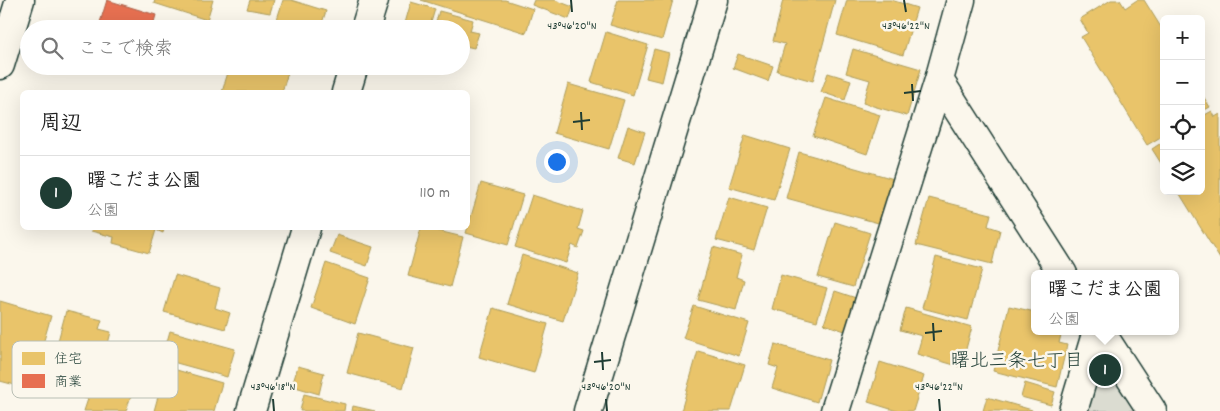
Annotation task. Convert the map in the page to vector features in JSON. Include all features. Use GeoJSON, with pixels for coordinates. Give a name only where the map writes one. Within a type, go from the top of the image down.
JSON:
{"type":"FeatureCollection","features":[{"type":"Feature","properties":{"kind":"street"},"geometry":{"type":"LineString","coordinates":[[0,65],[20,0]]}},
{"type":"Feature","properties":{"kind":"street"},"geometry":{"type":"LineString","coordinates":[[368,20],[374,0]]}},
{"type":"Feature","properties":{"kind":"street"},"geometry":{"type":"LineString","coordinates":[[588,411],[713,0]]}},
{"type":"Feature","properties":{"kind":"street"},"geometry":{"type":"LineString","coordinates":[[835,411],[939,80],[961,0]]}},
{"type":"Feature","properties":{"kind":"street"},"geometry":{"type":"LineString","coordinates":[[347,90],[351,75]]}},
{"type":"Feature","properties":{"kind":"street"},"geometry":{"type":"LineString","coordinates":[[939,80],[1060,270]]}},
{"type":"Feature","properties":{"kind":"street"},"geometry":{"type":"LineString","coordinates":[[251,411],[305,230]]}},
{"type":"Feature","properties":{"kind":"street"},"geometry":{"type":"LineString","coordinates":[[1073,411],[1097,335]]}},
{"type":"Feature","properties":{"kind":"street"},"geometry":{"type":"LineString","coordinates":[[1101,335],[1152,411]]}},
{"type":"Feature","properties":{"kind":"shaded area"},"geometry":{"type":"Polygon","coordinates":[[[1096,335],[1100,335],[1152,411],[1073,411],[1096,335]]]}},
{"type":"Feature","properties":{"kind":"building: 住宅"},"geometry":{"type":"Polygon","coordinates":[[[155,0],[213,0],[207,20],[154,3],[155,0]]]}},
{"type":"Feature","properties":{"kind":"building: 住宅"},"geometry":{"type":"Polygon","coordinates":[[[250,0],[274,0],[270,13],[247,9],[250,0]]]}},
{"type":"Feature","properties":{"kind":"building: 住宅"},"geometry":{"type":"Polygon","coordinates":[[[283,0],[291,0],[326,11],[323,20],[277,20],[283,0]]]}},
{"type":"Feature","properties":{"kind":"building: 住宅"},"geometry":{"type":"Polygon","coordinates":[[[421,0],[505,0],[533,9],[526,33],[421,0]]]}},
{"type":"Feature","properties":{"kind":"building: 住宅"},"geometry":{"type":"Polygon","coordinates":[[[534,0],[555,0],[573,7],[569,19],[532,5],[534,0]]]}},
{"type":"Feature","properties":{"kind":"building: 住宅"},"geometry":{"type":"Polygon","coordinates":[[[618,0],[673,0],[662,40],[610,25],[618,0]]]}},
{"type":"Feature","properties":{"kind":"building: 住宅"},"geometry":{"type":"Polygon","coordinates":[[[783,0],[835,0],[813,81],[777,71],[785,44],[773,41],[783,0]]]}},
{"type":"Feature","properties":{"kind":"building: 住宅"},"geometry":{"type":"Polygon","coordinates":[[[847,0],[891,0],[917,8],[903,55],[837,35],[847,0]]]}},
{"type":"Feature","properties":{"kind":"building: 住宅"},"geometry":{"type":"Polygon","coordinates":[[[1111,0],[1120,0],[1125,8],[1137,0],[1144,0],[1160,26],[1160,137],[1147,145],[1081,37],[1088,33],[1080,19],[1111,0]]]}},
{"type":"Feature","properties":{"kind":"building: 住宅"},"geometry":{"type":"Polygon","coordinates":[[[411,2],[435,9],[432,20],[406,20],[411,2]]]}},
{"type":"Feature","properties":{"kind":"building: 住宅"},"geometry":{"type":"Polygon","coordinates":[[[439,11],[473,20],[470,31],[470,20],[436,20],[439,11]]]}},
{"type":"Feature","properties":{"kind":"building: 住宅"},"geometry":{"type":"Polygon","coordinates":[[[470,31],[479,33],[474,48],[470,47],[470,31]]]}},
{"type":"Feature","properties":{"kind":"building: 住宅"},"geometry":{"type":"Polygon","coordinates":[[[606,32],[648,45],[633,95],[591,82],[606,32]]]}},
{"type":"Feature","properties":{"kind":"building: 住宅"},"geometry":{"type":"Polygon","coordinates":[[[654,49],[669,53],[662,82],[646,78],[654,49]]]}},
{"type":"Feature","properties":{"kind":"building: 住宅"},"geometry":{"type":"Polygon","coordinates":[[[853,49],[921,69],[907,116],[863,103],[870,80],[846,73],[853,49]]]}},
{"type":"Feature","properties":{"kind":"building: 住宅"},"geometry":{"type":"Polygon","coordinates":[[[738,54],[773,66],[768,81],[733,68],[738,54]]]}},
{"type":"Feature","properties":{"kind":"building: 住宅"},"geometry":{"type":"Polygon","coordinates":[[[828,73],[851,80],[845,100],[821,92],[828,73]]]}},
{"type":"Feature","properties":{"kind":"building: 住宅"},"geometry":{"type":"Polygon","coordinates":[[[227,75],[287,75],[283,90],[223,90],[227,75]]]}},
{"type":"Feature","properties":{"kind":"building: 住宅"},"geometry":{"type":"Polygon","coordinates":[[[568,84],[624,100],[609,149],[554,133],[568,84]]]}},
{"type":"Feature","properties":{"kind":"building: 住宅"},"geometry":{"type":"Polygon","coordinates":[[[826,98],[880,115],[867,154],[813,136],[826,98]]]}},
{"type":"Feature","properties":{"kind":"building: 住宅"},"geometry":{"type":"Polygon","coordinates":[[[1205,99],[1210,107],[1205,110],[1205,99]]]}},
{"type":"Feature","properties":{"kind":"building: 住宅"},"geometry":{"type":"Polygon","coordinates":[[[1212,111],[1215,117],[1220,114],[1220,259],[1180,195],[1205,195],[1205,115],[1212,111]]]}},
{"type":"Feature","properties":{"kind":"building: 住宅"},"geometry":{"type":"Polygon","coordinates":[[[628,126],[645,132],[635,163],[618,158],[628,126]]]}},
{"type":"Feature","properties":{"kind":"building: 住宅"},"geometry":{"type":"Polygon","coordinates":[[[745,135],[790,149],[774,200],[729,187],[745,135]]]}},
{"type":"Feature","properties":{"kind":"building: 住宅"},"geometry":{"type":"Polygon","coordinates":[[[1160,144],[1160,162],[1152,149],[1160,144]]]}},
{"type":"Feature","properties":{"kind":"building: 住宅"},"geometry":{"type":"Polygon","coordinates":[[[799,152],[894,179],[882,224],[786,198],[799,152]]]}},
{"type":"Feature","properties":{"kind":"building: 住宅"},"geometry":{"type":"Polygon","coordinates":[[[481,183],[523,195],[508,245],[466,233],[467,230],[470,230],[470,220],[481,183]]]}},
{"type":"Feature","properties":{"kind":"building: 住宅"},"geometry":{"type":"Polygon","coordinates":[[[532,195],[583,211],[578,229],[584,231],[578,248],[572,245],[566,263],[515,247],[532,195]]]}},
{"type":"Feature","properties":{"kind":"building: 住宅"},"geometry":{"type":"Polygon","coordinates":[[[729,197],[767,208],[754,250],[716,240],[729,197]]]}},
{"type":"Feature","properties":{"kind":"building: 住宅"},"geometry":{"type":"Polygon","coordinates":[[[929,198],[991,214],[988,226],[1000,230],[992,264],[916,245],[929,198]]]}},
{"type":"Feature","properties":{"kind":"building: 住宅"},"geometry":{"type":"Polygon","coordinates":[[[835,222],[870,233],[853,287],[818,277],[835,222]]]}},
{"type":"Feature","properties":{"kind":"building: 住宅"},"geometry":{"type":"Polygon","coordinates":[[[156,230],[149,253],[113,243],[114,237],[91,231],[156,230]]]}},
{"type":"Feature","properties":{"kind":"building: 住宅"},"geometry":{"type":"Polygon","coordinates":[[[420,230],[434,230],[463,237],[450,287],[408,276],[420,230]]]}},
{"type":"Feature","properties":{"kind":"building: 住宅"},"geometry":{"type":"Polygon","coordinates":[[[337,235],[373,247],[367,266],[330,253],[337,235]]]}},
{"type":"Feature","properties":{"kind":"building: 住宅"},"geometry":{"type":"Polygon","coordinates":[[[713,247],[742,255],[736,277],[744,280],[736,310],[698,300],[713,247]]]}},
{"type":"Feature","properties":{"kind":"building: 住宅"},"geometry":{"type":"Polygon","coordinates":[[[522,255],[578,273],[563,321],[507,304],[522,255]]]}},
{"type":"Feature","properties":{"kind":"building: 住宅"},"geometry":{"type":"Polygon","coordinates":[[[936,257],[982,269],[968,320],[922,308],[936,257]]]}},
{"type":"Feature","properties":{"kind":"building: 住宅"},"geometry":{"type":"Polygon","coordinates":[[[326,263],[370,278],[355,324],[311,308],[326,263]]]}},
{"type":"Feature","properties":{"kind":"building: 住宅"},"geometry":{"type":"Polygon","coordinates":[[[175,275],[220,288],[215,308],[230,313],[225,329],[164,312],[175,275]]]}},
{"type":"Feature","properties":{"kind":"building: 住宅"},"geometry":{"type":"Polygon","coordinates":[[[781,275],[827,288],[817,321],[772,309],[781,275]]]}},
{"type":"Feature","properties":{"kind":"building: 住宅"},"geometry":{"type":"Polygon","coordinates":[[[835,291],[856,298],[845,331],[824,324],[835,291]]]}},
{"type":"Feature","properties":{"kind":"building: 住宅"},"geometry":{"type":"Polygon","coordinates":[[[0,301],[51,316],[44,341],[12,341],[12,384],[0,381],[0,301]]]}},
{"type":"Feature","properties":{"kind":"building: 住宅"},"geometry":{"type":"Polygon","coordinates":[[[694,306],[749,323],[739,356],[683,338],[694,306]]]}},
{"type":"Feature","properties":{"kind":"building: 住宅"},"geometry":{"type":"Polygon","coordinates":[[[1009,306],[1031,311],[1031,335],[1061,335],[1059,343],[1067,345],[1057,387],[993,371],[1009,306]]]}},
{"type":"Feature","properties":{"kind":"building: 住宅"},"geometry":{"type":"Polygon","coordinates":[[[493,308],[548,324],[534,373],[479,357],[493,308]]]}},
{"type":"Feature","properties":{"kind":"building: 住宅"},"geometry":{"type":"Polygon","coordinates":[[[906,308],[972,327],[961,367],[917,354],[922,336],[900,330],[906,308]]]}},
{"type":"Feature","properties":{"kind":"building: 住宅"},"geometry":{"type":"Polygon","coordinates":[[[66,311],[102,320],[99,329],[111,332],[109,341],[58,341],[66,311]]]}},
{"type":"Feature","properties":{"kind":"building: 住宅"},"geometry":{"type":"Polygon","coordinates":[[[170,331],[235,349],[227,377],[178,363],[178,341],[167,341],[170,331]]]}},
{"type":"Feature","properties":{"kind":"building: 住宅"},"geometry":{"type":"Polygon","coordinates":[[[358,333],[414,348],[403,388],[347,373],[358,333]]]}},
{"type":"Feature","properties":{"kind":"building: 住宅"},"geometry":{"type":"Polygon","coordinates":[[[775,344],[829,360],[817,402],[772,388],[778,368],[769,365],[775,344]]]}},
{"type":"Feature","properties":{"kind":"building: 住宅"},"geometry":{"type":"Polygon","coordinates":[[[698,351],[745,365],[731,411],[681,411],[698,351]]]}},
{"type":"Feature","properties":{"kind":"building: 住宅"},"geometry":{"type":"Polygon","coordinates":[[[880,362],[924,376],[913,411],[897,411],[868,402],[880,362]]]}},
{"type":"Feature","properties":{"kind":"building: 住宅"},"geometry":{"type":"Polygon","coordinates":[[[298,366],[324,373],[319,394],[292,386],[298,366]]]}},
{"type":"Feature","properties":{"kind":"building: 住宅"},"geometry":{"type":"Polygon","coordinates":[[[178,370],[222,383],[214,411],[154,411],[158,398],[178,398],[178,370]]]}},
{"type":"Feature","properties":{"kind":"building: 住宅"},"geometry":{"type":"Polygon","coordinates":[[[1025,383],[1055,392],[1051,405],[1021,397],[1025,383]]]}},
{"type":"Feature","properties":{"kind":"building: 住宅"},"geometry":{"type":"Polygon","coordinates":[[[304,394],[345,404],[344,411],[300,411],[304,394]]]}},
{"type":"Feature","properties":{"kind":"building: 住宅"},"geometry":{"type":"Polygon","coordinates":[[[987,397],[1032,410],[1032,411],[983,411],[987,397]]]}},
{"type":"Feature","properties":{"kind":"building: 住宅"},"geometry":{"type":"Polygon","coordinates":[[[85,398],[130,398],[126,411],[84,411],[88,399],[85,398]]]}},
{"type":"Feature","properties":{"kind":"building: 住宅"},"geometry":{"type":"Polygon","coordinates":[[[353,406],[375,411],[352,411],[353,406]]]}},
{"type":"Feature","properties":{"kind":"building: 商業"},"geometry":{"type":"Polygon","coordinates":[[[107,0],[156,15],[155,20],[101,20],[107,0]]]}},
{"type":"Feature","properties":{"kind":"place","name":"曙こだま公園"},"geometry":{"type":"Point","coordinates":[1105,370]}},
{"type":"Feature","properties":{"kind":"district","name":"曙北三条七丁目"},"geometry":{"type":"Point","coordinates":[1017,359]}}]}
